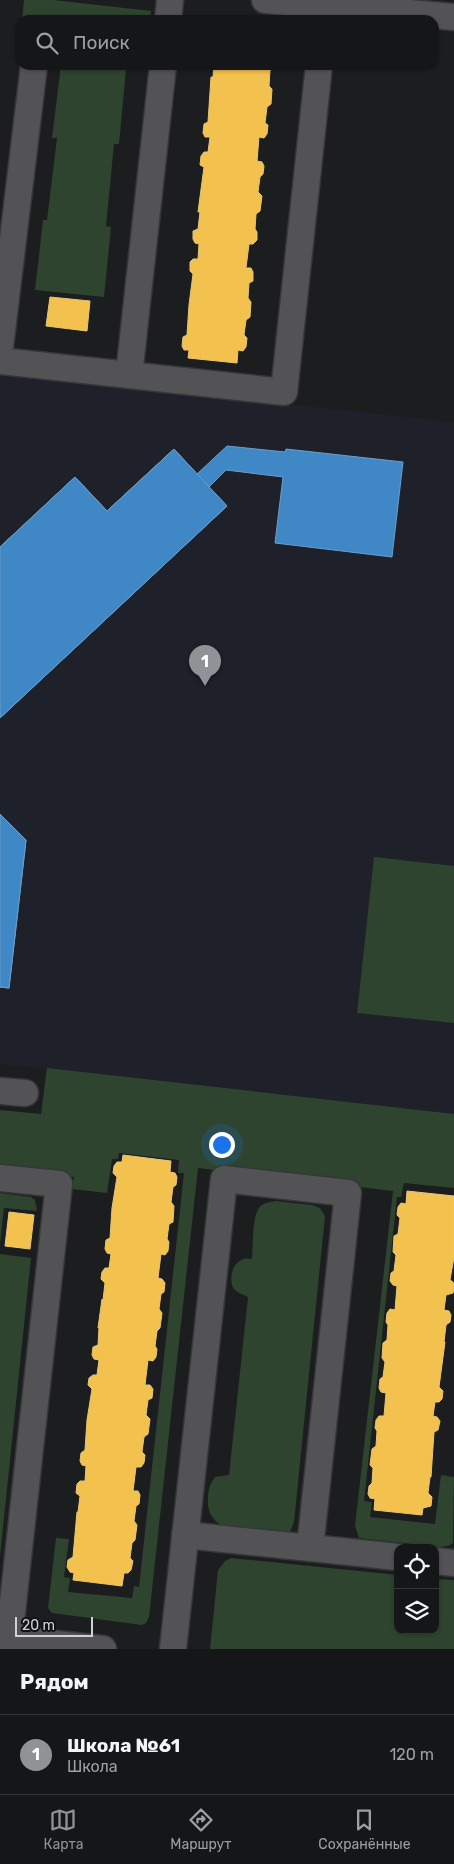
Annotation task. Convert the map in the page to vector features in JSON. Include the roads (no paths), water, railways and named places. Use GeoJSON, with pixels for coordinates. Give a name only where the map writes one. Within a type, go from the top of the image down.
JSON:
{"type":"FeatureCollection","features":[{"type":"Feature","properties":{"kind":"street"},"geometry":{"type":"LineString","coordinates":[[168,15],[170,0]]}},
{"type":"Feature","properties":{"kind":"street"},"geometry":{"type":"LineString","coordinates":[[265,0],[432,15]]}},
{"type":"Feature","properties":{"kind":"street"},"geometry":{"type":"LineString","coordinates":[[439,16],[454,17]]}},
{"type":"Feature","properties":{"kind":"street"},"geometry":{"type":"LineString","coordinates":[[0,346],[33,70]]}},
{"type":"Feature","properties":{"kind":"street"},"geometry":{"type":"LineString","coordinates":[[129,375],[162,70]]}},
{"type":"Feature","properties":{"kind":"street"},"geometry":{"type":"LineString","coordinates":[[0,361],[284,392],[318,70]]}},
{"type":"Feature","properties":{"kind":"street"},"geometry":{"type":"LineString","coordinates":[[0,1178],[58,1184],[5,1639],[103,1649]]}},
{"type":"Feature","properties":{"kind":"street"},"geometry":{"type":"LineString","coordinates":[[173,1649],[224,1180],[348,1193],[310,1548]]}},
{"type":"Feature","properties":{"kind":"street"},"geometry":{"type":"LineString","coordinates":[[185,1535],[394,1557]]}},
{"type":"Feature","properties":{"kind":"street"},"geometry":{"type":"LineString","coordinates":[[439,1561],[454,1563]]}},
{"type":"Feature","properties":{"kind":"place","name":"Школа №61"},"geometry":{"type":"Point","coordinates":[205,686]}}]}
